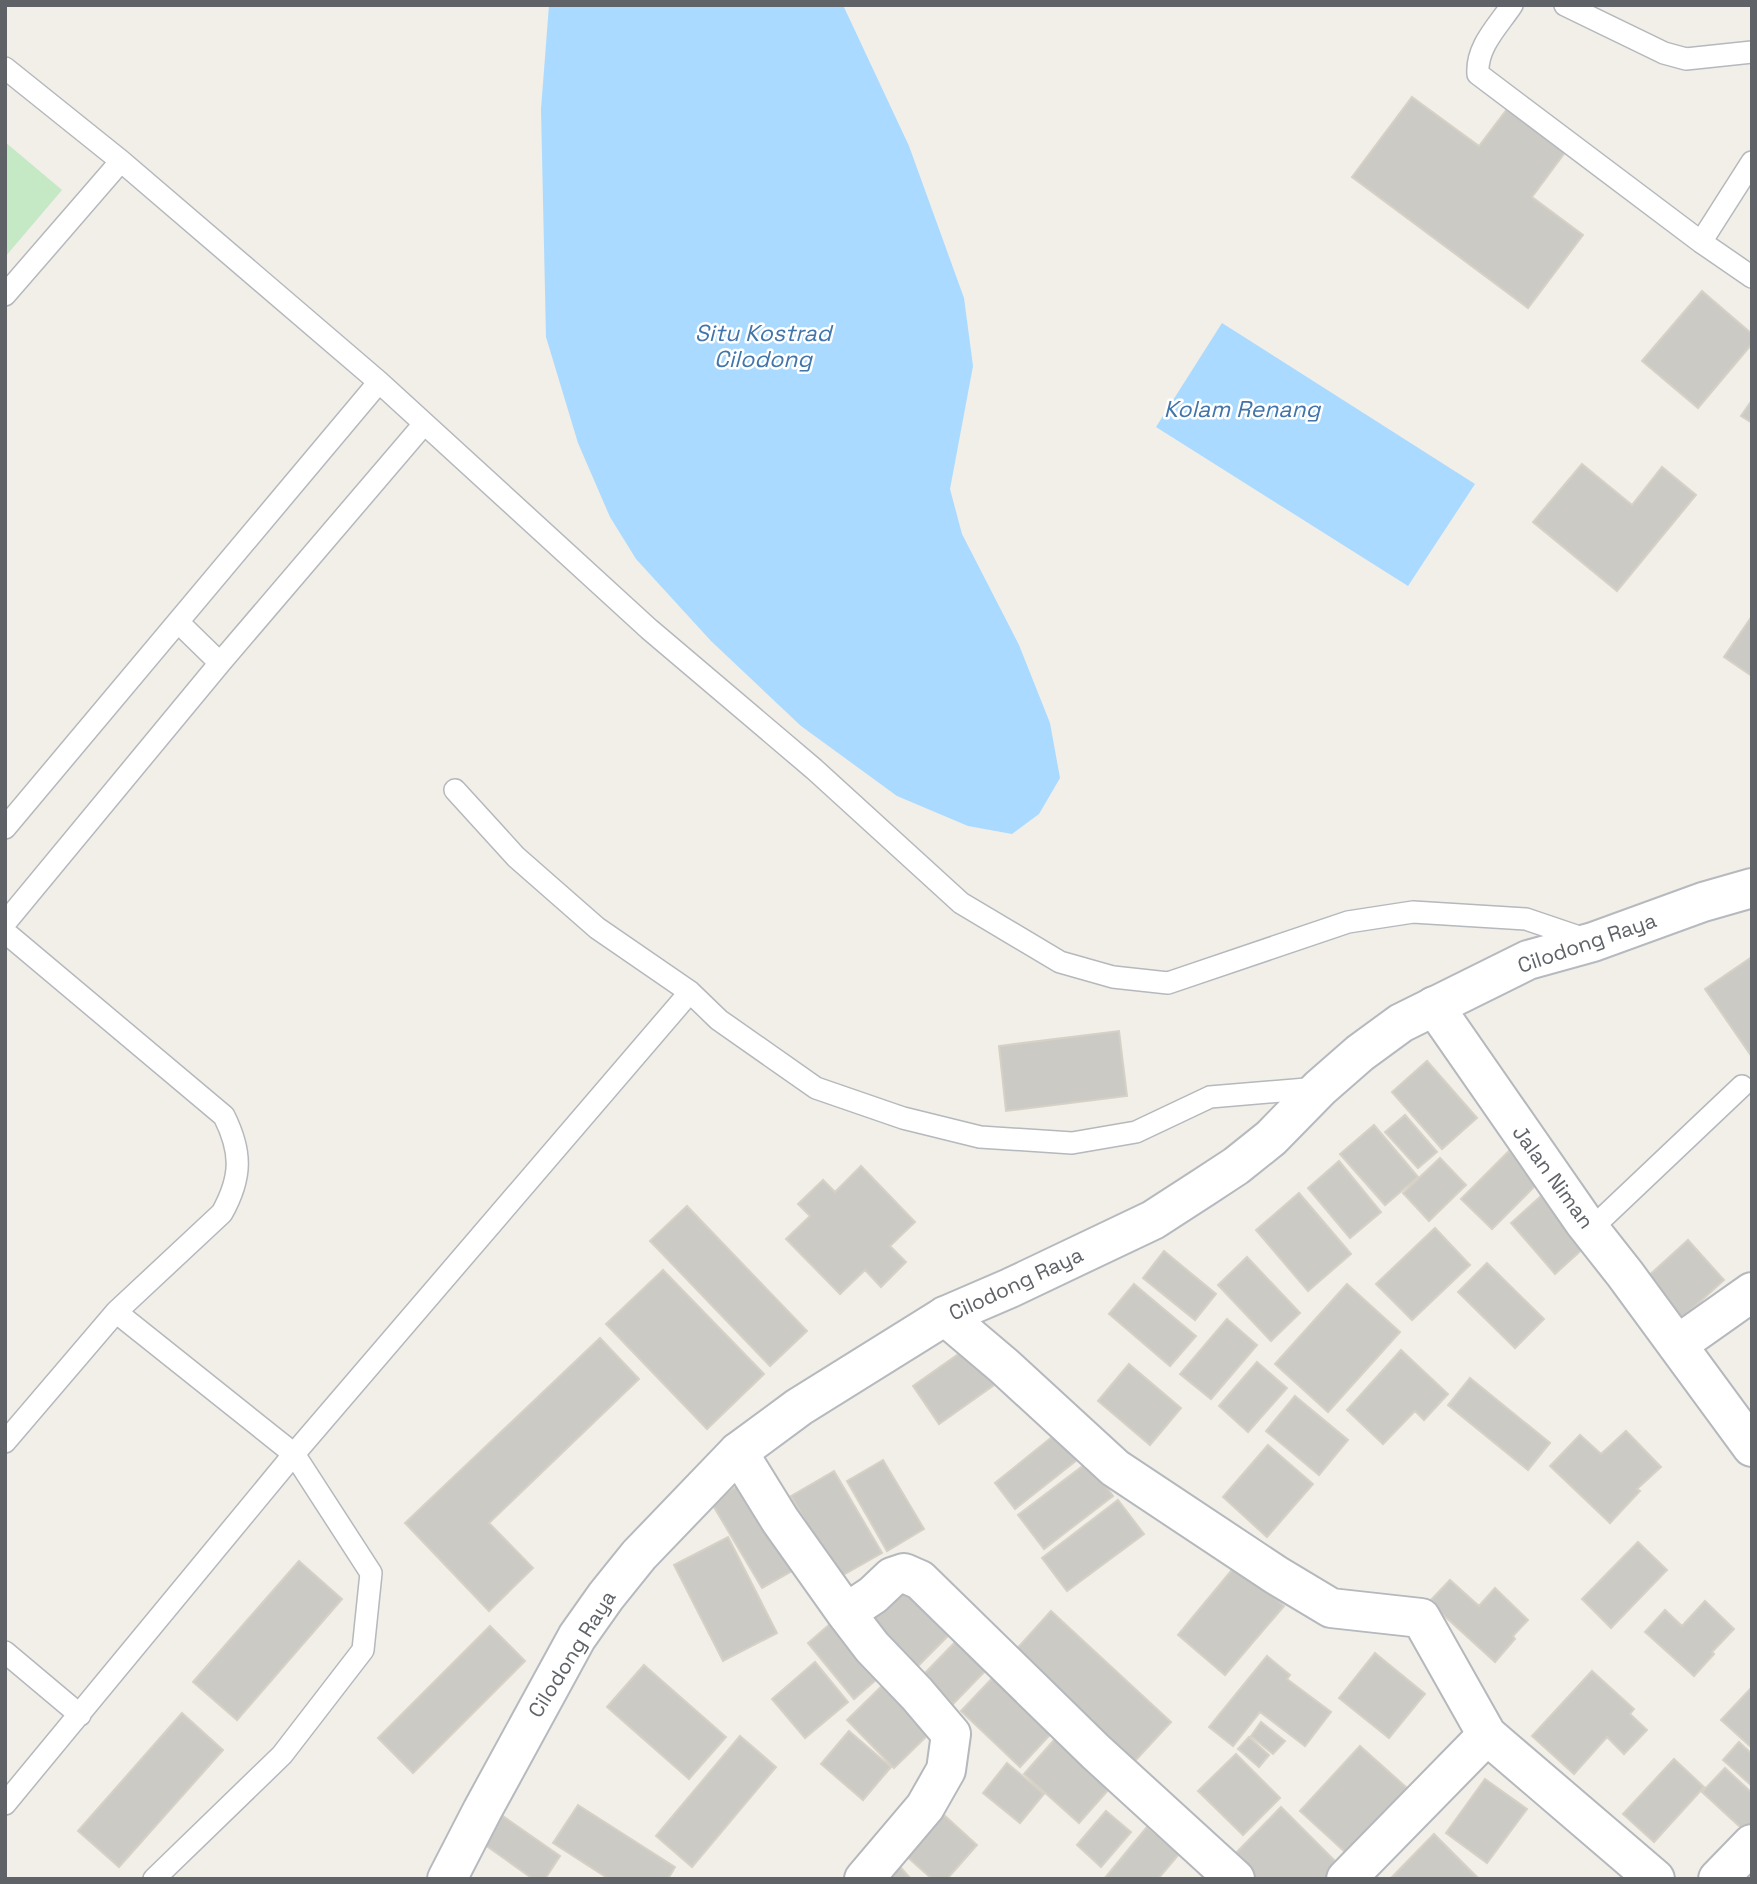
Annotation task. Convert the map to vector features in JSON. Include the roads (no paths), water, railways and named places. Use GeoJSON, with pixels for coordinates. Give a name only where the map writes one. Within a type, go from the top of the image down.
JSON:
{"type":"FeatureCollection","features":[{"type":"Feature","properties":{"kind":"street","name":"Cilodong Raya"},"geometry":{"type":"LineString","coordinates":[[447,1879],[518,1743],[584,1627],[639,1555],[738,1452],[799,1407],[945,1316],[1153,1220],[1236,1166],[1270,1138],[1360,1053],[1401,1023],[1528,960],[1593,942],[1703,902],[1752,888]]}},
{"type":"Feature","properties":{"kind":"street","name":"Jalan Niman"},"geometry":{"type":"LineString","coordinates":[[1434,1006],[1590,1230],[1752,1447]]}},
{"type":"Feature","properties":{"kind":"street"},"geometry":{"type":"LineString","coordinates":[[1677,1345],[1752,1292]]}},
{"type":"Feature","properties":{"kind":"street"},"geometry":{"type":"LineString","coordinates":[[945,1316],[1115,1468],[1276,1575],[1331,1608],[1421,1618],[1487,1735],[1655,1879]]}},
{"type":"Feature","properties":{"kind":"street"},"geometry":{"type":"LineString","coordinates":[[738,1452],[780,1520],[846,1613],[872,1647],[951,1734],[946,1770],[925,1807],[864,1879]]}},
{"type":"Feature","properties":{"kind":"street"},"geometry":{"type":"LineString","coordinates":[[846,1613],[873,1595],[892,1577],[904,1573],[920,1580],[1096,1752],[1236,1879]]}},
{"type":"Feature","properties":{"kind":"street"},"geometry":{"type":"LineString","coordinates":[[1346,1879],[1487,1735]]}},
{"type":"Feature","properties":{"kind":"lane"},"geometry":{"type":"LineString","coordinates":[[1512,5],[1480,52],[1478,74],[1701,242],[1752,277]]}},
{"type":"Feature","properties":{"kind":"lane"},"geometry":{"type":"LineString","coordinates":[[1566,5],[1664,53],[1686,59],[1752,52]]}},
{"type":"Feature","properties":{"kind":"lane"},"geometry":{"type":"LineString","coordinates":[[5,68],[121,161],[379,382],[649,629],[814,769],[961,903],[1060,962],[1113,977],[1168,984],[1348,922],[1413,912],[1526,919],[1593,942]]}},
{"type":"Feature","properties":{"kind":"lane"},"geometry":{"type":"LineString","coordinates":[[5,295],[121,161]]}},
{"type":"Feature","properties":{"kind":"lane"},"geometry":{"type":"LineString","coordinates":[[1701,242],[1752,162]]}},
{"type":"Feature","properties":{"kind":"lane"},"geometry":{"type":"LineString","coordinates":[[5,828],[379,382]]}},
{"type":"Feature","properties":{"kind":"lane"},"geometry":{"type":"LineString","coordinates":[[5,923],[220,663],[424,424]]}},
{"type":"Feature","properties":{"kind":"lane"},"geometry":{"type":"LineString","coordinates":[[178,622],[220,663]]}},
{"type":"Feature","properties":{"kind":"lane"},"geometry":{"type":"LineString","coordinates":[[455,790],[516,858],[597,928],[690,992],[719,1020],[816,1088],[903,1118],[980,1138],[1072,1143],[1136,1132],[1210,1097],[1320,1088]]}},
{"type":"Feature","properties":{"kind":"lane"},"geometry":{"type":"LineString","coordinates":[[5,932],[224,1116],[236,1139],[238,1166],[233,1192],[222,1213],[116,1312],[5,1442]]}},
{"type":"Feature","properties":{"kind":"lane"},"geometry":{"type":"LineString","coordinates":[[5,1804],[294,1454],[690,992]]}},
{"type":"Feature","properties":{"kind":"lane"},"geometry":{"type":"LineString","coordinates":[[1590,1230],[1742,1086]]}},
{"type":"Feature","properties":{"kind":"lane"},"geometry":{"type":"LineString","coordinates":[[116,1312],[294,1454],[371,1573],[363,1650],[282,1755],[154,1879]]}},
{"type":"Feature","properties":{"kind":"lane"},"geometry":{"type":"LineString","coordinates":[[5,1652],[80,1714]]}},
{"type":"Feature","properties":{"kind":"water","name":"Situ Kostrad Cilodong"},"geometry":{"type":"Polygon","coordinates":[[[549,5],[843,5],[909,146],[964,298],[973,366],[950,489],[962,534],[1019,645],[1050,723],[1060,778],[1039,814],[1012,834],[968,826],[897,796],[801,726],[711,641],[636,559],[610,517],[578,443],[546,337],[541,109],[549,5]]]}},
{"type":"Feature","properties":{"kind":"water","name":"Kolam Renang"},"geometry":{"type":"Polygon","coordinates":[[[1222,323],[1475,484],[1408,586],[1156,427],[1222,323]]]}}]}
